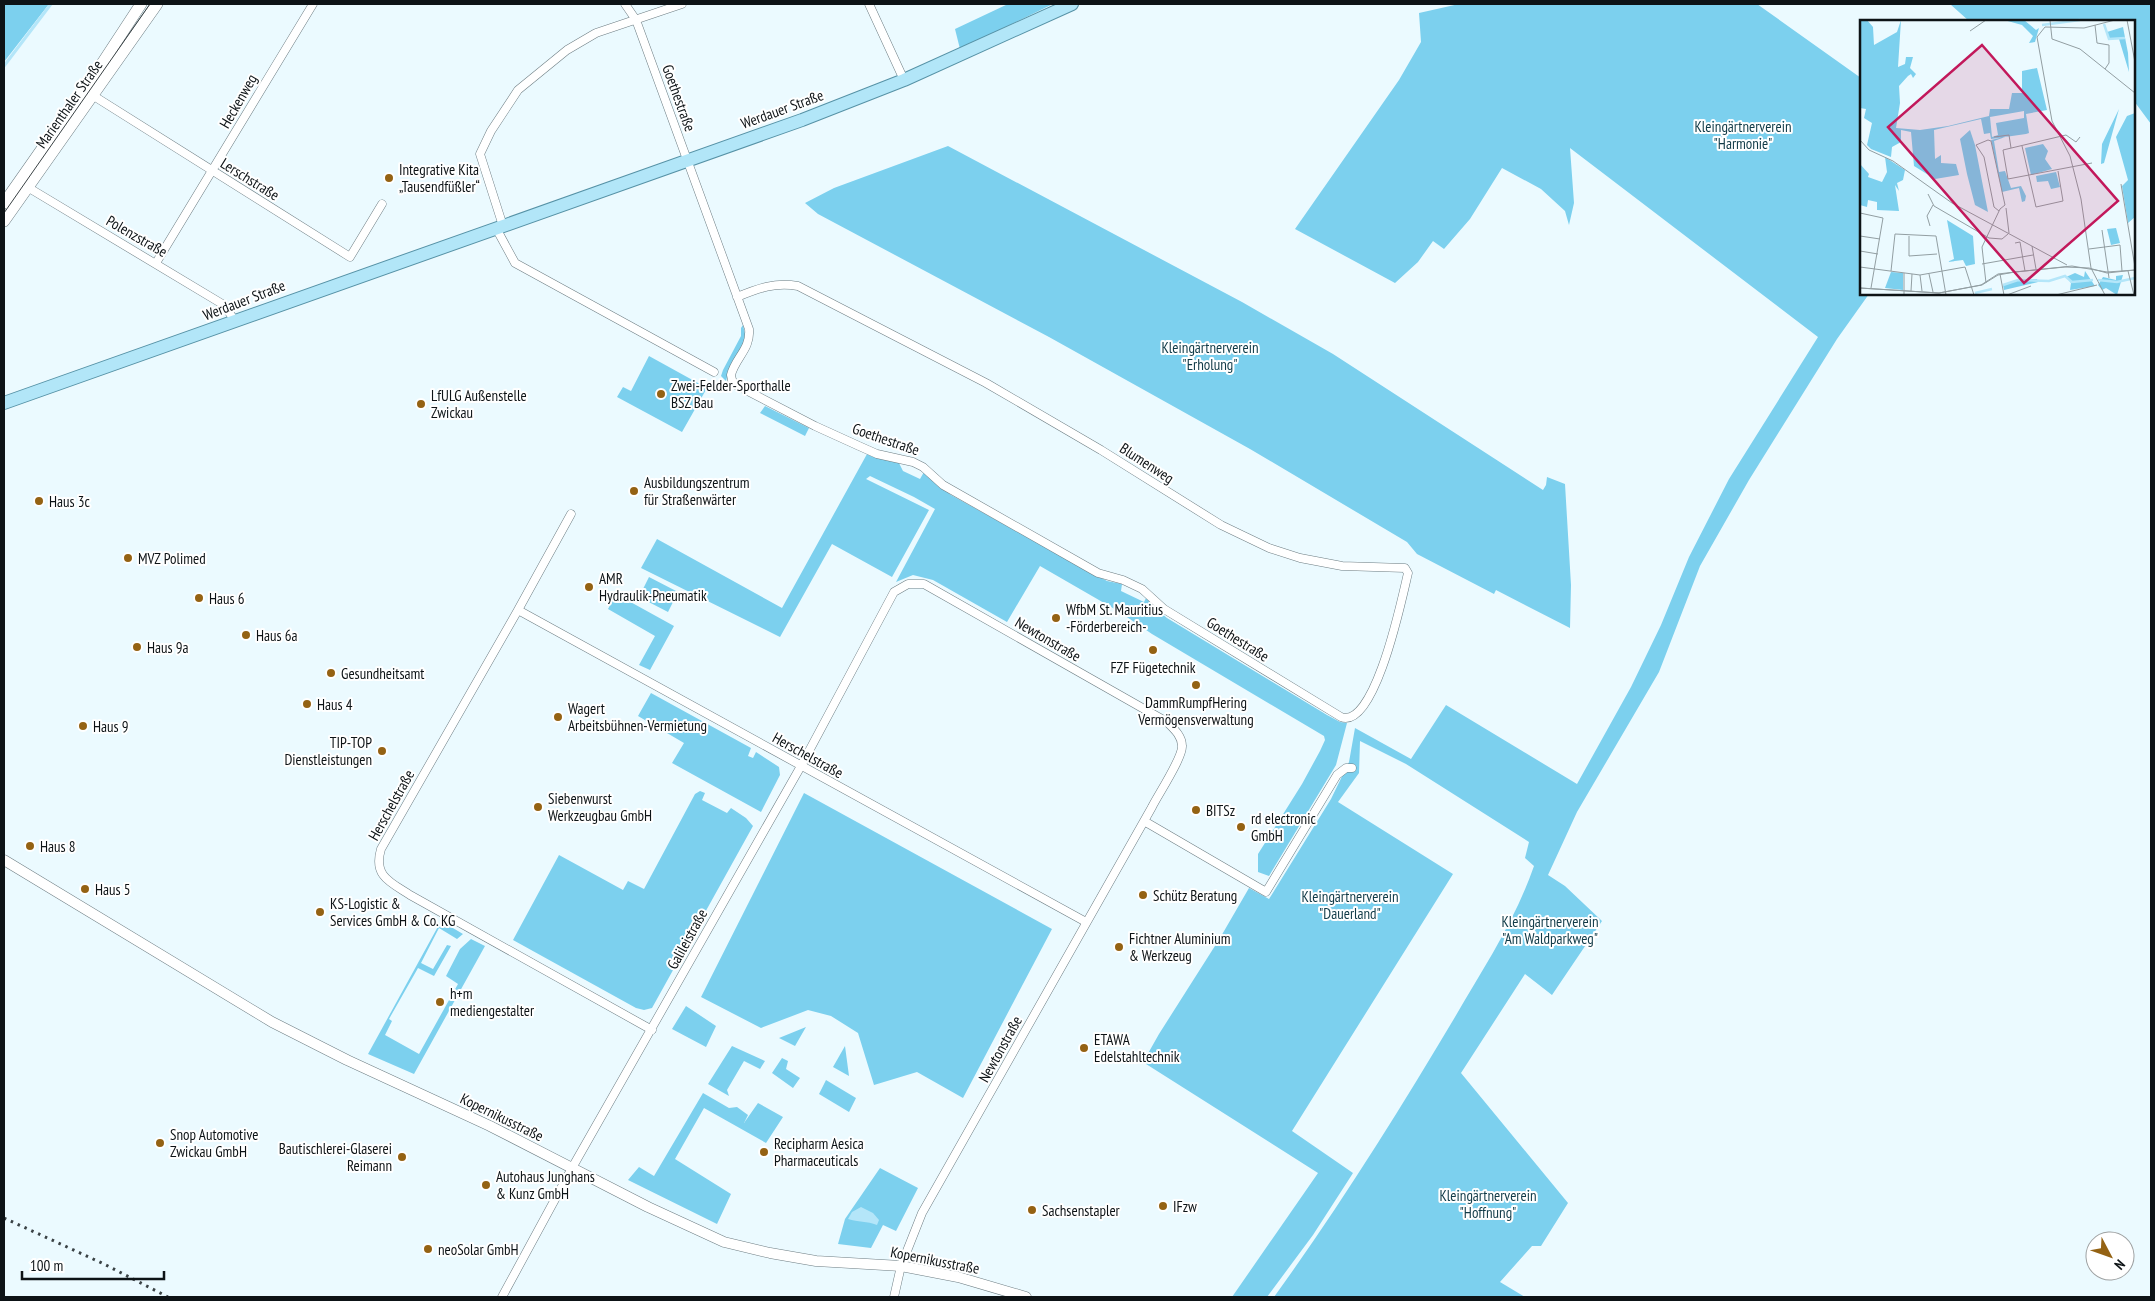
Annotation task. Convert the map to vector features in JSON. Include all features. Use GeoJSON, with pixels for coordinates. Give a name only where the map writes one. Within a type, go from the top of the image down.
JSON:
{"type":"FeatureCollection","features":[{"type":"Feature","properties":{"kind":"main road","name":"Marienthaler Straße"},"geometry":{"type":"LineString","coordinates":[[88,93],[141,4]]}},
{"type":"Feature","properties":{"kind":"main road","name":"Marienthaler Straße"},"geometry":{"type":"LineString","coordinates":[[4,222],[24,185],[88,93],[157,4]]}},
{"type":"Feature","properties":{"kind":"main road","name":"Werdauer Straße"},"geometry":{"type":"LineString","coordinates":[[4,402],[687,161],[904,80],[1072,4]]}},
{"type":"Feature","properties":{"kind":"main road","name":"Marienthaler Straße"},"geometry":{"type":"LineString","coordinates":[[4,203],[24,185]]}},
{"type":"Feature","properties":{"kind":"street","name":"Heckenweg"},"geometry":{"type":"LineString","coordinates":[[156,263],[283,50],[313,4]]}},
{"type":"Feature","properties":{"kind":"street","name":"Goethestraße"},"geometry":{"type":"LineString","coordinates":[[625,4],[636,20],[749,329],[750,339],[732,371],[732,380],[736,385],[845,440],[877,454],[902,458],[923,467],[943,485],[1098,573],[1122,580],[1142,589],[1155,602],[1179,619],[1330,711],[1349,719]]}},
{"type":"Feature","properties":{"kind":"street"},"geometry":{"type":"LineString","coordinates":[[682,4],[582,40],[538,72],[518,90],[491,131],[480,154],[499,227],[515,263],[714,372]]}},
{"type":"Feature","properties":{"kind":"street"},"geometry":{"type":"LineString","coordinates":[[869,4],[904,80]]}},
{"type":"Feature","properties":{"kind":"street","name":"Lerschstraße"},"geometry":{"type":"LineString","coordinates":[[88,93],[350,257],[382,204]]}},
{"type":"Feature","properties":{"kind":"street","name":"Polenzstraße"},"geometry":{"type":"LineString","coordinates":[[24,185],[224,305],[235,321]]}},
{"type":"Feature","properties":{"kind":"street","name":"Blumenweg"},"geometry":{"type":"LineString","coordinates":[[738,297],[771,284],[798,286],[986,383],[1101,450],[1221,525],[1269,548],[1300,558],[1342,566],[1405,568],[1408,573],[1398,616],[1377,680],[1368,700],[1355,716],[1349,719]]}},
{"type":"Feature","properties":{"kind":"street","name":"Herschelstraße"},"geometry":{"type":"LineString","coordinates":[[571,514],[381,849],[378,858],[378,868],[391,882],[410,895],[652,1030]]}},
{"type":"Feature","properties":{"kind":"street","name":"Newtonstraße"},"geometry":{"type":"LineString","coordinates":[[894,592],[908,584],[924,584],[1167,722],[1179,735],[1182,746],[1175,765],[922,1213],[901,1266],[894,1297]]}},
{"type":"Feature","properties":{"kind":"street","name":"Galileistraße"},"geometry":{"type":"LineString","coordinates":[[502,1297],[572,1168],[652,1030],[800,766],[894,592]]}},
{"type":"Feature","properties":{"kind":"street","name":"Herschelstraße"},"geometry":{"type":"LineString","coordinates":[[518,610],[1086,922]]}},
{"type":"Feature","properties":{"kind":"street"},"geometry":{"type":"LineString","coordinates":[[1144,820],[1266,892],[1337,775],[1346,768],[1352,768]]}},
{"type":"Feature","properties":{"kind":"street","name":"Kopernikusstraße"},"geometry":{"type":"LineString","coordinates":[[4,860],[272,1022],[352,1063],[490,1126],[686,1225],[724,1242],[816,1261],[901,1266],[958,1277],[1026,1297]]}},
{"type":"Feature","properties":{"kind":"green space"},"geometry":{"type":"Polygon","coordinates":[[[4,4],[49,4],[4,62],[4,4]]]}},
{"type":"Feature","properties":{"kind":"green space"},"geometry":{"type":"Polygon","coordinates":[[[1008,4],[1053,4],[960,49],[955,29],[1008,4]]]}},
{"type":"Feature","properties":{"kind":"green space"},"geometry":{"type":"Polygon","coordinates":[[[1459,4],[1757,4],[1860,77],[1860,295],[1868,295],[1837,339],[1749,480],[1700,566],[1659,672],[1577,812],[1548,875],[1565,886],[1602,921],[1552,995],[1525,974],[1461,1073],[1568,1203],[1541,1246],[1532,1246],[1500,1282],[1525,1297],[1274,1297],[1345,1194],[1434,1053],[1508,925],[1534,866],[1525,858],[1529,842],[1406,764],[1360,741],[1359,773],[1338,802],[1453,874],[1292,1131],[1353,1173],[1313,1235],[1267,1297],[1232,1297],[1318,1173],[1146,1064],[1146,1057],[1159,1034],[1220,938],[1249,888],[1269,899],[1331,799],[1349,762],[1355,728],[1411,759],[1446,705],[1577,784],[1631,687],[1661,625],[1689,557],[1729,479],[1818,337],[1570,148],[1574,203],[1569,225],[1565,211],[1541,189],[1502,168],[1470,219],[1444,249],[1433,241],[1418,262],[1395,283],[1295,229],[1399,80],[1421,42],[1419,13],[1459,4]]]}},
{"type":"Feature","properties":{"kind":"green space"},"geometry":{"type":"Polygon","coordinates":[[[1950,4],[2151,4],[2151,124],[2135,102],[2135,20],[1968,20],[1950,4]]]}},
{"type":"Feature","properties":{"kind":"green space","name":"Kleingärtnerverein \"Erholung\""},"geometry":{"type":"Polygon","coordinates":[[[948,146],[1242,302],[1333,354],[1543,490],[1547,477],[1565,484],[1571,585],[1570,628],[1496,590],[1494,594],[1417,554],[1407,542],[1250,449],[1049,337],[818,214],[805,203],[834,188],[948,146]]]}},
{"type":"Feature","properties":{"kind":"green space"},"geometry":{"type":"Polygon","coordinates":[[[743,325],[746,338],[729,370],[726,381],[721,376],[741,336],[743,325]]]}},
{"type":"Feature","properties":{"kind":"green space","name":"Zwei-Felder-Sporthalle BSZ Bau"},"geometry":{"type":"Polygon","coordinates":[[[649,356],[707,388],[682,432],[617,397],[623,387],[631,391],[649,356]]]}},
{"type":"Feature","properties":{"kind":"green space"},"geometry":{"type":"Polygon","coordinates":[[[765,406],[809,428],[805,436],[760,413],[765,406]]]}},
{"type":"Feature","properties":{"kind":"green space"},"geometry":{"type":"Polygon","coordinates":[[[867,454],[873,457],[898,461],[903,471],[920,479],[924,472],[951,495],[1107,581],[1122,584],[1121,591],[1144,602],[1147,596],[1150,604],[1167,618],[1327,715],[1340,722],[1347,723],[1336,765],[1269,876],[1258,872],[1258,854],[1302,784],[1320,751],[1325,740],[1324,736],[1040,566],[1007,622],[933,580],[913,575],[896,582],[935,509],[914,497],[870,476],[866,479],[929,510],[892,577],[832,544],[780,637],[641,568],[657,539],[782,608],[867,454]]]}},
{"type":"Feature","properties":{"kind":"green space"},"geometry":{"type":"Polygon","coordinates":[[[649,577],[678,592],[668,612],[639,597],[649,577]]]}},
{"type":"Feature","properties":{"kind":"green space"},"geometry":{"type":"Polygon","coordinates":[[[616,594],[674,626],[650,670],[639,665],[655,636],[608,609],[616,594]]]}},
{"type":"Feature","properties":{"kind":"green space"},"geometry":{"type":"Polygon","coordinates":[[[651,693],[751,748],[748,756],[753,758],[756,752],[779,767],[780,775],[761,812],[672,763],[684,743],[638,716],[651,693]]]}},
{"type":"Feature","properties":{"kind":"green space"},"geometry":{"type":"Polygon","coordinates":[[[700,791],[705,793],[702,800],[727,813],[731,808],[746,818],[753,826],[652,1008],[644,1010],[636,1008],[513,940],[559,855],[623,890],[628,881],[644,889],[695,794],[700,791]]]}},
{"type":"Feature","properties":{"kind":"green space"},"geometry":{"type":"Polygon","coordinates":[[[804,793],[1052,929],[963,1098],[917,1072],[874,1085],[858,1033],[831,1016],[808,1010],[761,1028],[701,997],[804,793]]]}},
{"type":"Feature","properties":{"kind":"green space"},"geometry":{"type":"Polygon","coordinates":[[[441,921],[463,934],[457,939],[439,928],[421,963],[433,969],[447,945],[451,946],[434,976],[418,968],[389,1019],[392,1021],[385,1035],[419,1054],[458,984],[446,976],[460,949],[471,939],[485,946],[414,1074],[368,1054],[441,921]]]}},
{"type":"Feature","properties":{"kind":"green space"},"geometry":{"type":"Polygon","coordinates":[[[686,1006],[716,1026],[706,1047],[672,1029],[686,1006]]]}},
{"type":"Feature","properties":{"kind":"green space"},"geometry":{"type":"Polygon","coordinates":[[[806,1027],[795,1046],[779,1038],[806,1027]]]}},
{"type":"Feature","properties":{"kind":"green space"},"geometry":{"type":"Polygon","coordinates":[[[732,1046],[765,1061],[760,1069],[744,1061],[727,1090],[729,1096],[708,1084],[732,1046]]]}},
{"type":"Feature","properties":{"kind":"green space"},"geometry":{"type":"Polygon","coordinates":[[[845,1046],[849,1076],[833,1067],[845,1046]]]}},
{"type":"Feature","properties":{"kind":"green space"},"geometry":{"type":"Polygon","coordinates":[[[782,1058],[788,1061],[786,1069],[800,1078],[793,1088],[772,1073],[782,1058]]]}},
{"type":"Feature","properties":{"kind":"green space"},"geometry":{"type":"Polygon","coordinates":[[[826,1080],[856,1098],[849,1112],[819,1094],[826,1080]]]}},
{"type":"Feature","properties":{"kind":"green space"},"geometry":{"type":"Polygon","coordinates":[[[703,1093],[729,1108],[737,1107],[748,1115],[744,1123],[758,1103],[783,1117],[766,1143],[704,1108],[675,1159],[731,1194],[717,1224],[628,1180],[639,1167],[654,1176],[703,1093]]]}},
{"type":"Feature","properties":{"kind":"green space"},"geometry":{"type":"Polygon","coordinates":[[[880,1168],[918,1188],[896,1231],[883,1225],[871,1248],[838,1244],[845,1219],[880,1168]]]}},
{"type":"Feature","properties":{"kind":"shaded area"},"geometry":{"type":"Polygon","coordinates":[[[861,1207],[873,1213],[879,1220],[877,1225],[848,1219],[852,1212],[861,1207]]]}},
{"type":"Feature","properties":{"kind":"waterway"},"geometry":{"type":"LineString","coordinates":[[4,66],[51,4]]}},
{"type":"Feature","properties":{"kind":"tram line"},"geometry":{"type":"LineString","coordinates":[[4,213],[150,4]]}},
{"type":"Feature","properties":{"kind":"railway"},"geometry":{"type":"LineString","coordinates":[[4,1218],[104,1264],[168,1297]]}},
{"type":"Feature","properties":{"kind":"place","name":"Integrative Kita „Tausendfüßler“"},"geometry":{"type":"Point","coordinates":[389,178]}},
{"type":"Feature","properties":{"kind":"place","name":"Zwei-Felder-Sporthalle BSZ Bau"},"geometry":{"type":"Point","coordinates":[661,394]}},
{"type":"Feature","properties":{"kind":"place","name":"LfULG Außenstelle Zwickau"},"geometry":{"type":"Point","coordinates":[421,404]}},
{"type":"Feature","properties":{"kind":"place","name":"Ausbildungszentrum für Straßenwärter"},"geometry":{"type":"Point","coordinates":[634,491]}},
{"type":"Feature","properties":{"kind":"place","name":"Haus 3c"},"geometry":{"type":"Point","coordinates":[39,501]}},
{"type":"Feature","properties":{"kind":"place","name":"MVZ Polimed"},"geometry":{"type":"Point","coordinates":[128,558]}},
{"type":"Feature","properties":{"kind":"place","name":"AMR Hydraulik-Pneumatik"},"geometry":{"type":"Point","coordinates":[589,587]}},
{"type":"Feature","properties":{"kind":"place","name":"Haus 6"},"geometry":{"type":"Point","coordinates":[199,598]}},
{"type":"Feature","properties":{"kind":"place","name":"WfbM St. Mauritius -Förderbereich-"},"geometry":{"type":"Point","coordinates":[1056,618]}},
{"type":"Feature","properties":{"kind":"place","name":"Haus 6a"},"geometry":{"type":"Point","coordinates":[246,635]}},
{"type":"Feature","properties":{"kind":"place","name":"Haus 9a"},"geometry":{"type":"Point","coordinates":[137,647]}},
{"type":"Feature","properties":{"kind":"place","name":"FZF Fügetechnik"},"geometry":{"type":"Point","coordinates":[1153,650]}},
{"type":"Feature","properties":{"kind":"place","name":"Gesundheitsamt"},"geometry":{"type":"Point","coordinates":[331,673]}},
{"type":"Feature","properties":{"kind":"place","name":"DammRumpfHering Vermögensverwaltung"},"geometry":{"type":"Point","coordinates":[1196,685]}},
{"type":"Feature","properties":{"kind":"place","name":"Haus 4"},"geometry":{"type":"Point","coordinates":[307,704]}},
{"type":"Feature","properties":{"kind":"place","name":"Wagert Arbeitsbühnen-Vermietung"},"geometry":{"type":"Point","coordinates":[558,717]}},
{"type":"Feature","properties":{"kind":"place","name":"Haus 9"},"geometry":{"type":"Point","coordinates":[83,726]}},
{"type":"Feature","properties":{"kind":"place","name":"TIP-TOP Dienstleistungen"},"geometry":{"type":"Point","coordinates":[382,751]}},
{"type":"Feature","properties":{"kind":"place","name":"Siebenwurst Werkzeugbau GmbH"},"geometry":{"type":"Point","coordinates":[538,807]}},
{"type":"Feature","properties":{"kind":"place","name":"BITSz"},"geometry":{"type":"Point","coordinates":[1196,810]}},
{"type":"Feature","properties":{"kind":"place","name":"rd electronic GmbH"},"geometry":{"type":"Point","coordinates":[1241,827]}},
{"type":"Feature","properties":{"kind":"place","name":"Haus 8"},"geometry":{"type":"Point","coordinates":[30,846]}},
{"type":"Feature","properties":{"kind":"place","name":"Haus 5"},"geometry":{"type":"Point","coordinates":[85,889]}},
{"type":"Feature","properties":{"kind":"place","name":"Schütz Beratung"},"geometry":{"type":"Point","coordinates":[1143,895]}},
{"type":"Feature","properties":{"kind":"place","name":"KS-Logistic & Services GmbH & Co. KG"},"geometry":{"type":"Point","coordinates":[320,912]}},
{"type":"Feature","properties":{"kind":"place","name":"Fichtner Aluminium & Werkzeug"},"geometry":{"type":"Point","coordinates":[1119,947]}},
{"type":"Feature","properties":{"kind":"place","name":"h+m mediengestalter"},"geometry":{"type":"Point","coordinates":[440,1002]}},
{"type":"Feature","properties":{"kind":"place","name":"ETAWA Edelstahltechnik"},"geometry":{"type":"Point","coordinates":[1084,1048]}},
{"type":"Feature","properties":{"kind":"place","name":"Snop Automotive Zwickau GmbH"},"geometry":{"type":"Point","coordinates":[160,1143]}},
{"type":"Feature","properties":{"kind":"place","name":"Recipharm Aesica Pharmaceuticals"},"geometry":{"type":"Point","coordinates":[764,1152]}},
{"type":"Feature","properties":{"kind":"place","name":"Bautischlerei-Glaserei Reimann"},"geometry":{"type":"Point","coordinates":[402,1157]}},
{"type":"Feature","properties":{"kind":"place","name":"Autohaus Junghans & Kunz GmbH"},"geometry":{"type":"Point","coordinates":[486,1185]}},
{"type":"Feature","properties":{"kind":"place","name":"IFzw"},"geometry":{"type":"Point","coordinates":[1163,1206]}},
{"type":"Feature","properties":{"kind":"place","name":"Sachsenstapler"},"geometry":{"type":"Point","coordinates":[1032,1210]}},
{"type":"Feature","properties":{"kind":"place","name":"neoSolar GmbH"},"geometry":{"type":"Point","coordinates":[428,1249]}},
{"type":"Feature","properties":{"kind":"park label","name":"Kleingärtnerverein \"Harmonie\""},"geometry":{"type":"Point","coordinates":[1743,134]}},
{"type":"Feature","properties":{"kind":"park label","name":"Kleingärtnerverein \"Dauerland\""},"geometry":{"type":"Point","coordinates":[1350,904]}},
{"type":"Feature","properties":{"kind":"park label","name":"Kleingärtnerverein \"Am Waldparkweg\""},"geometry":{"type":"Point","coordinates":[1550,930]}},
{"type":"Feature","properties":{"kind":"park label","name":"Kleingärtnerverein \"Hoffnung\""},"geometry":{"type":"Point","coordinates":[1488,1204]}}]}
